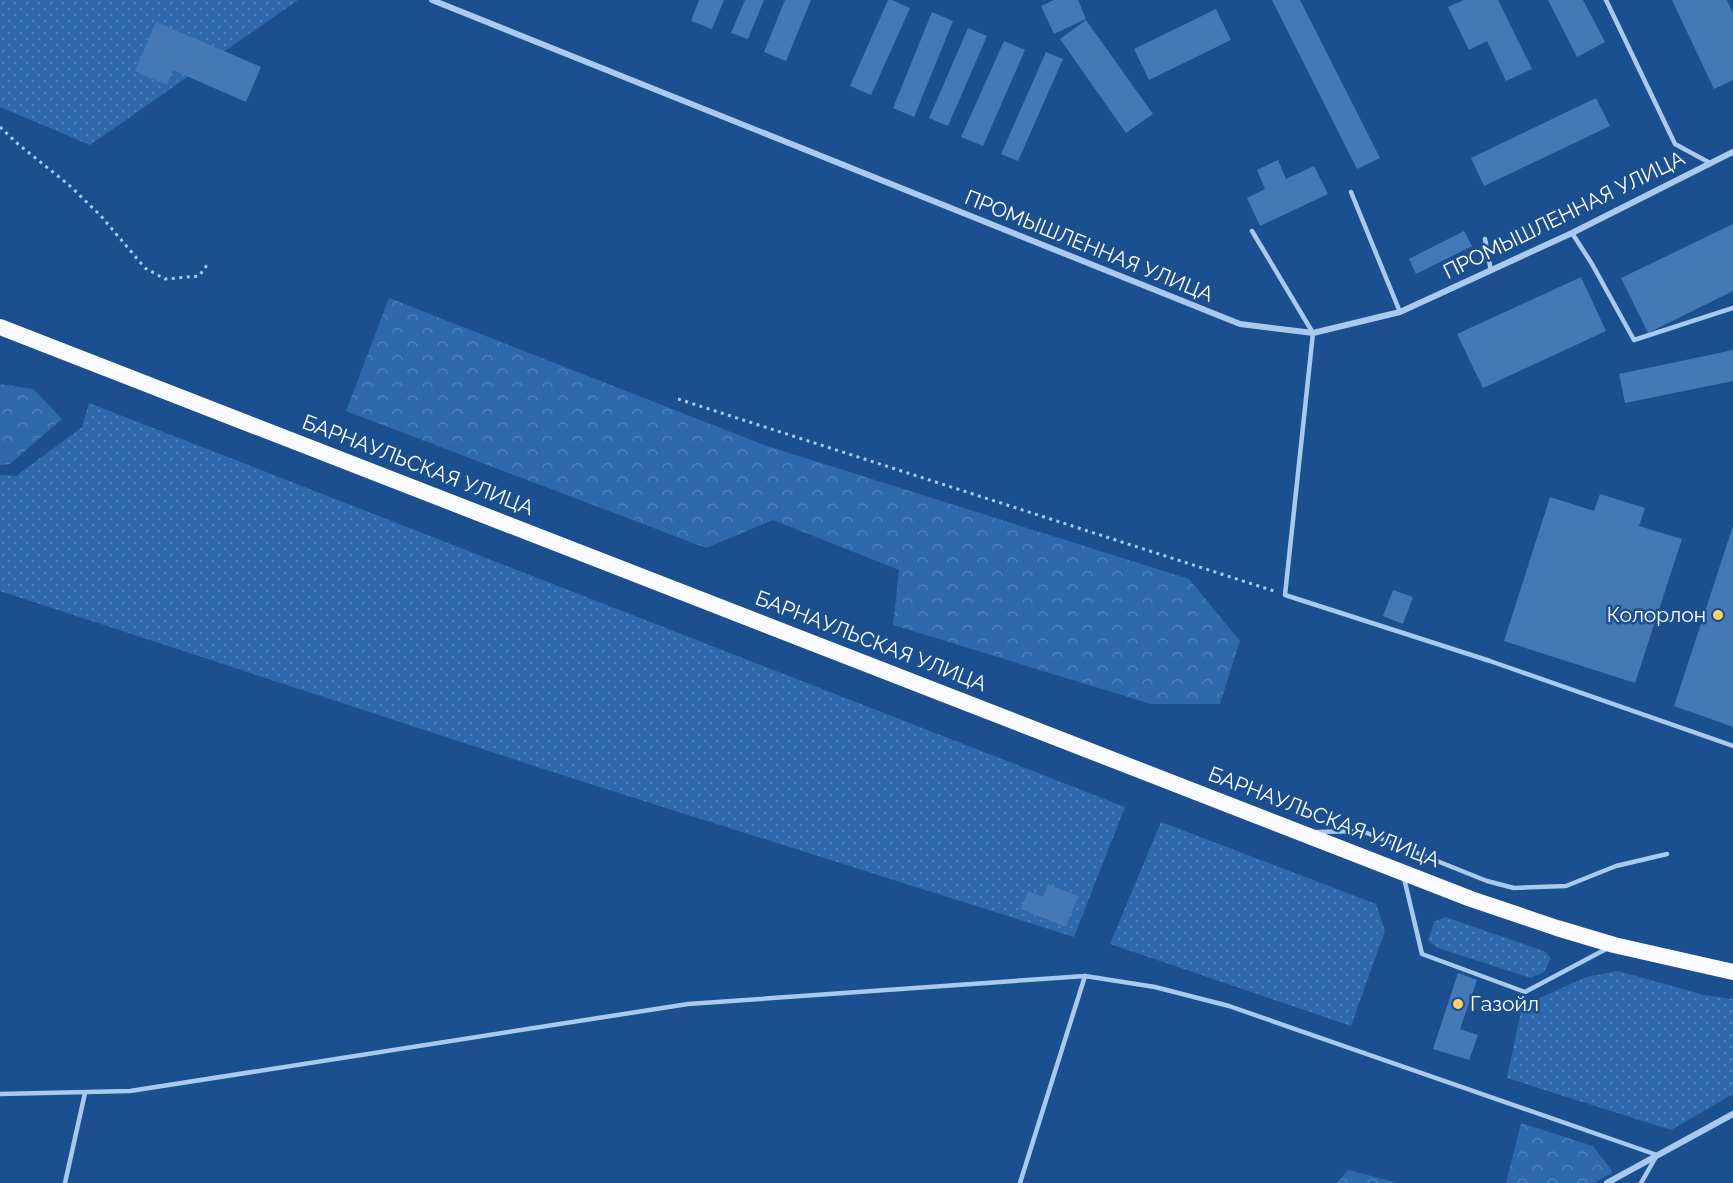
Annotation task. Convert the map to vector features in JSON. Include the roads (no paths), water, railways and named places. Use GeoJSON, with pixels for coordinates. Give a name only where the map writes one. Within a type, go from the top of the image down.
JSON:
{"type":"FeatureCollection","features":[{"type":"Feature","properties":{"kind":"highway","name":"БАРНАУЛЬСКАЯ УЛИЦА"},"geometry":{"type":"LineString","coordinates":[[0,327],[1482,903],[1614,945],[1733,972]]}},
{"type":"Feature","properties":{"kind":"street","name":"ПРОМЫШЛЕННАЯ УЛИЦА"},"geometry":{"type":"LineString","coordinates":[[432,0],[1240,324],[1313,333],[1400,312],[1572,233],[1733,152]]}},
{"type":"Feature","properties":{"kind":"street"},"geometry":{"type":"LineString","coordinates":[[1607,1183],[1733,1114]]}},
{"type":"Feature","properties":{"kind":"lane"},"geometry":{"type":"LineString","coordinates":[[1606,0],[1675,144],[1710,163]]}},
{"type":"Feature","properties":{"kind":"lane"},"geometry":{"type":"LineString","coordinates":[[1351,192],[1400,312]]}},
{"type":"Feature","properties":{"kind":"lane"},"geometry":{"type":"LineString","coordinates":[[1252,231],[1313,333],[1285,595],[1490,661],[1733,746]]}},
{"type":"Feature","properties":{"kind":"lane"},"geometry":{"type":"LineString","coordinates":[[1572,233],[1634,340],[1733,308]]}},
{"type":"Feature","properties":{"kind":"lane"},"geometry":{"type":"LineString","coordinates":[[1485,239],[1491,271]]}},
{"type":"Feature","properties":{"kind":"lane"},"geometry":{"type":"LineString","coordinates":[[1299,832],[1362,831],[1487,881],[1514,888],[1566,886],[1616,866],[1667,855]]}},
{"type":"Feature","properties":{"kind":"lane"},"geometry":{"type":"LineString","coordinates":[[1403,872],[1422,954],[1525,992],[1614,945]]}},
{"type":"Feature","properties":{"kind":"lane"},"geometry":{"type":"LineString","coordinates":[[1020,1183],[1085,976]]}},
{"type":"Feature","properties":{"kind":"lane"},"geometry":{"type":"LineString","coordinates":[[0,1095],[130,1091],[688,1004],[1085,976],[1155,987],[1229,1006],[1657,1155],[1641,1183]]}},
{"type":"Feature","properties":{"kind":"lane"},"geometry":{"type":"LineString","coordinates":[[65,1183],[85,1092]]}},
{"type":"Feature","properties":{"kind":"place","name":"Колорлон"},"geometry":{"type":"Point","coordinates":[1718,615]}},
{"type":"Feature","properties":{"kind":"place","name":"Газойл"},"geometry":{"type":"Point","coordinates":[1458,1004]}}]}
